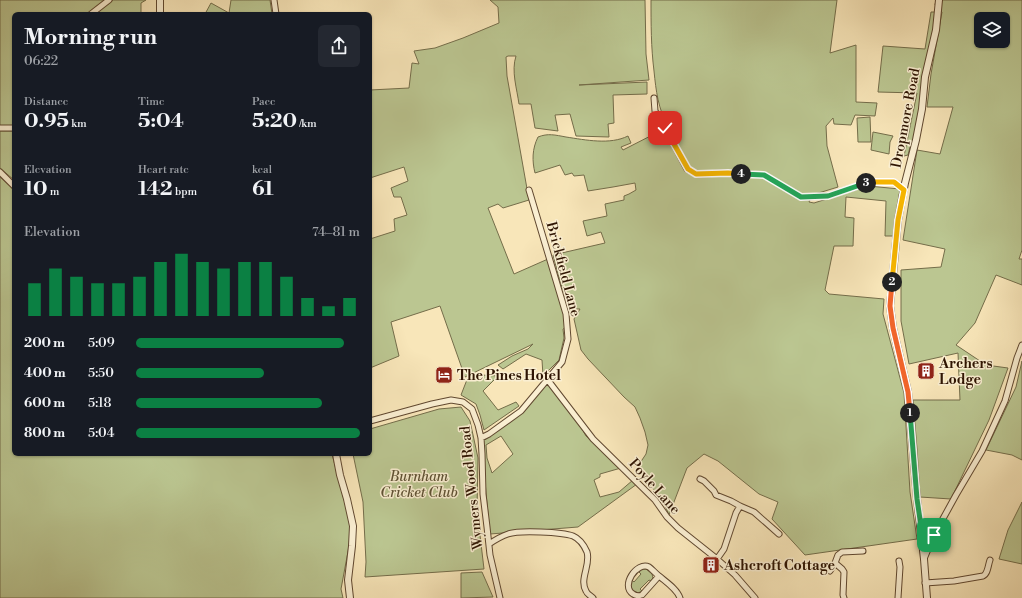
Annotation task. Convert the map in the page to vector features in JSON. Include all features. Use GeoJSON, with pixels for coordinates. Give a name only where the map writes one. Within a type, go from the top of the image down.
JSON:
{"type":"FeatureCollection","features":[{"type":"Feature","properties":{"kind":"street"},"geometry":{"type":"LineString","coordinates":[[94,12],[109,0]]}},
{"type":"Feature","properties":{"kind":"street"},"geometry":{"type":"LineString","coordinates":[[160,0],[160,12]]}},
{"type":"Feature","properties":{"kind":"street"},"geometry":{"type":"LineString","coordinates":[[274,0],[276,12]]}},
{"type":"Feature","properties":{"kind":"street","name":"Dropmore Road"},"geometry":{"type":"LineString","coordinates":[[927,598],[908,392],[893,328],[890,306],[898,220],[916,140],[925,77],[936,30],[939,0]]}},
{"type":"Feature","properties":{"kind":"street"},"geometry":{"type":"LineString","coordinates":[[654,98],[655,111],[688,169],[696,174],[728,173],[764,175],[801,197],[828,196],[869,182],[906,181]]}},
{"type":"Feature","properties":{"kind":"street"},"geometry":{"type":"LineString","coordinates":[[0,128],[12,128]]}},
{"type":"Feature","properties":{"kind":"street"},"geometry":{"type":"LineString","coordinates":[[0,172],[12,184]]}},
{"type":"Feature","properties":{"kind":"street"},"geometry":{"type":"LineString","coordinates":[[894,182],[904,190]]}},
{"type":"Feature","properties":{"kind":"street","name":"Brickfield Lane"},"geometry":{"type":"LineString","coordinates":[[481,438],[521,411],[562,362],[568,339],[566,314],[529,190]]}},
{"type":"Feature","properties":{"kind":"street"},"geometry":{"type":"LineString","coordinates":[[924,559],[934,535],[985,444],[1005,401],[1022,345]]}},
{"type":"Feature","properties":{"kind":"street","name":"Poyle Lane"},"geometry":{"type":"LineString","coordinates":[[547,379],[593,439],[655,500],[667,517],[678,528],[735,575],[754,598]]}},
{"type":"Feature","properties":{"kind":"street","name":"Wymers Wood Road"},"geometry":{"type":"LineString","coordinates":[[372,420],[451,400],[463,402],[472,409],[478,424],[481,438],[483,494],[489,544],[500,598]]}},
{"type":"Feature","properties":{"kind":"street"},"geometry":{"type":"LineString","coordinates":[[336,456],[353,526],[348,580],[350,598]]}},
{"type":"Feature","properties":{"kind":"street"},"geometry":{"type":"LineString","coordinates":[[700,479],[704,481],[716,495],[754,512],[779,534]]}},
{"type":"Feature","properties":{"kind":"street"},"geometry":{"type":"LineString","coordinates":[[717,559],[724,549],[736,513],[740,506]]}},
{"type":"Feature","properties":{"kind":"street"},"geometry":{"type":"LineString","coordinates":[[489,544],[508,534],[529,532],[566,534],[574,537],[583,544],[588,554],[584,582],[586,591],[592,598]]}},
{"type":"Feature","properties":{"kind":"street"},"geometry":{"type":"LineString","coordinates":[[922,533],[934,535]]}},
{"type":"Feature","properties":{"kind":"street"},"geometry":{"type":"LineString","coordinates":[[830,572],[838,555],[842,552],[863,551]]}},
{"type":"Feature","properties":{"kind":"street"},"geometry":{"type":"LineString","coordinates":[[925,583],[954,581],[983,576],[987,573],[990,560]]}},
{"type":"Feature","properties":{"kind":"street"},"geometry":{"type":"LineString","coordinates":[[898,598],[899,561]]}},
{"type":"Feature","properties":{"kind":"street"},"geometry":{"type":"LineString","coordinates":[[835,563],[844,572],[844,598]]}},
{"type":"Feature","properties":{"kind":"street"},"geometry":{"type":"LineString","coordinates":[[658,576],[642,595],[639,596],[633,594],[628,590],[628,581],[637,568],[648,566],[674,589],[680,598]]}},
{"type":"Feature","properties":{"kind":"green space"},"geometry":{"type":"Polygon","coordinates":[[[0,0],[105,0],[92,12],[12,12],[12,126],[0,126],[0,0]]]}},
{"type":"Feature","properties":{"kind":"green space"},"geometry":{"type":"Polygon","coordinates":[[[113,0],[146,0],[141,3],[141,12],[97,12],[113,0]]]}},
{"type":"Feature","properties":{"kind":"green space"},"geometry":{"type":"Polygon","coordinates":[[[231,0],[270,0],[272,12],[229,12],[231,0]]]}},
{"type":"Feature","properties":{"kind":"green space"},"geometry":{"type":"Polygon","coordinates":[[[490,0],[645,0],[646,54],[649,80],[579,85],[647,82],[647,94],[613,95],[614,123],[608,124],[609,137],[576,136],[570,114],[555,115],[558,131],[535,128],[531,104],[519,104],[514,74],[516,56],[506,57],[507,76],[529,200],[503,208],[498,204],[488,208],[514,274],[548,259],[564,314],[564,338],[559,360],[543,376],[542,360],[526,354],[503,369],[498,365],[512,356],[528,349],[533,344],[465,377],[440,306],[391,322],[399,356],[372,367],[372,238],[395,231],[394,219],[407,215],[401,197],[394,197],[391,188],[408,181],[404,167],[372,177],[372,90],[409,88],[412,63],[419,64],[414,51],[435,48],[499,23],[498,7],[490,0]]]}},
{"type":"Feature","properties":{"kind":"green space"},"geometry":{"type":"Polygon","coordinates":[[[651,0],[837,0],[830,53],[856,45],[856,102],[877,103],[875,116],[855,115],[851,125],[834,124],[833,118],[826,126],[827,146],[838,187],[812,195],[809,202],[814,203],[868,186],[900,189],[894,236],[885,236],[886,201],[846,197],[845,217],[854,218],[853,246],[834,246],[825,290],[829,294],[884,299],[883,314],[904,393],[910,492],[917,539],[805,555],[772,519],[778,502],[759,494],[718,461],[704,454],[687,468],[669,515],[663,501],[639,472],[638,466],[646,454],[648,445],[640,418],[635,407],[581,350],[574,319],[580,309],[569,309],[553,255],[605,243],[601,232],[587,236],[583,221],[607,216],[605,204],[624,200],[624,196],[636,190],[635,183],[588,191],[584,175],[574,176],[572,173],[565,175],[560,165],[535,173],[533,155],[538,137],[545,135],[598,141],[621,139],[628,136],[631,143],[621,147],[623,150],[668,127],[660,106],[656,86],[653,62],[651,0]]]}},
{"type":"Feature","properties":{"kind":"green space"},"geometry":{"type":"Polygon","coordinates":[[[936,0],[1022,0],[1022,250],[1019,259],[1022,259],[1022,285],[996,275],[975,323],[956,345],[986,365],[1008,368],[989,420],[951,499],[920,497],[913,400],[960,400],[958,353],[909,364],[901,321],[901,270],[941,267],[945,249],[903,240],[917,150],[940,154],[953,107],[927,107],[942,12],[935,5],[936,0]]]}},
{"type":"Feature","properties":{"kind":"green space"},"geometry":{"type":"Polygon","coordinates":[[[211,3],[227,12],[206,12],[211,3]]]}},
{"type":"Feature","properties":{"kind":"green space"},"geometry":{"type":"Polygon","coordinates":[[[931,12],[936,14],[914,139],[911,143],[908,155],[904,156],[917,93],[878,92],[883,46],[925,49],[931,12]]]}},
{"type":"Feature","properties":{"kind":"green space"},"geometry":{"type":"Polygon","coordinates":[[[870,117],[871,142],[858,142],[857,118],[870,117]]]}},
{"type":"Feature","properties":{"kind":"green space"},"geometry":{"type":"Polygon","coordinates":[[[0,131],[12,131],[12,178],[0,168],[0,131]]]}},
{"type":"Feature","properties":{"kind":"green space"},"geometry":{"type":"Polygon","coordinates":[[[873,132],[893,136],[890,142],[889,154],[871,150],[873,132]]]}},
{"type":"Feature","properties":{"kind":"green space"},"geometry":{"type":"Polygon","coordinates":[[[0,177],[12,188],[12,456],[333,456],[352,530],[341,589],[343,598],[0,598],[0,177]]]}},
{"type":"Feature","properties":{"kind":"green space"},"geometry":{"type":"Polygon","coordinates":[[[1022,361],[1022,460],[1012,455],[986,450],[1016,387],[1022,361]]]}},
{"type":"Feature","properties":{"kind":"green space"},"geometry":{"type":"Polygon","coordinates":[[[482,375],[498,376],[483,391],[498,410],[516,402],[519,406],[484,430],[476,404],[461,395],[468,377],[482,375]]]}},
{"type":"Feature","properties":{"kind":"green space"},"geometry":{"type":"Polygon","coordinates":[[[548,382],[576,418],[586,436],[621,468],[600,474],[600,477],[594,480],[600,497],[619,492],[633,480],[637,484],[578,527],[490,534],[482,442],[522,412],[548,382]],[[501,436],[486,445],[487,458],[492,473],[513,454],[501,436]]]}},
{"type":"Feature","properties":{"kind":"green space","name":"Burnham Cricket Club"},"geometry":{"type":"Polygon","coordinates":[[[461,407],[470,421],[478,458],[477,510],[484,569],[365,577],[366,562],[363,502],[353,456],[372,456],[372,428],[439,409],[461,407]]]}},
{"type":"Feature","properties":{"kind":"green space"},"geometry":{"type":"Polygon","coordinates":[[[1022,502],[1022,564],[999,559],[1008,530],[1022,502]]]}},
{"type":"Feature","properties":{"kind":"green space"},"geometry":{"type":"Polygon","coordinates":[[[642,569],[646,569],[652,574],[653,578],[640,589],[642,591],[638,593],[632,590],[630,583],[632,580],[634,582],[641,574],[639,572],[642,569]]]}},
{"type":"Feature","properties":{"kind":"green space"},"geometry":{"type":"Polygon","coordinates":[[[482,572],[493,597],[461,598],[461,573],[482,572]]]}},
{"type":"Feature","properties":{"kind":"place","name":"Archers Lodge"},"geometry":{"type":"Point","coordinates":[926,371]}},
{"type":"Feature","properties":{"kind":"place","name":"The Pines Hotel"},"geometry":{"type":"Point","coordinates":[444,375]}},
{"type":"Feature","properties":{"kind":"place","name":"Ashcroft Cottage"},"geometry":{"type":"Point","coordinates":[711,565]}},
{"type":"Feature","properties":{"kind":"route"},"geometry":{"type":"LineString","coordinates":[[665,128],[688,169],[696,174],[728,173],[764,175],[801,197],[828,196],[869,182],[894,182],[904,190],[898,220],[890,306],[893,328],[908,392],[917,499],[922,533],[934,535]]}}]}
